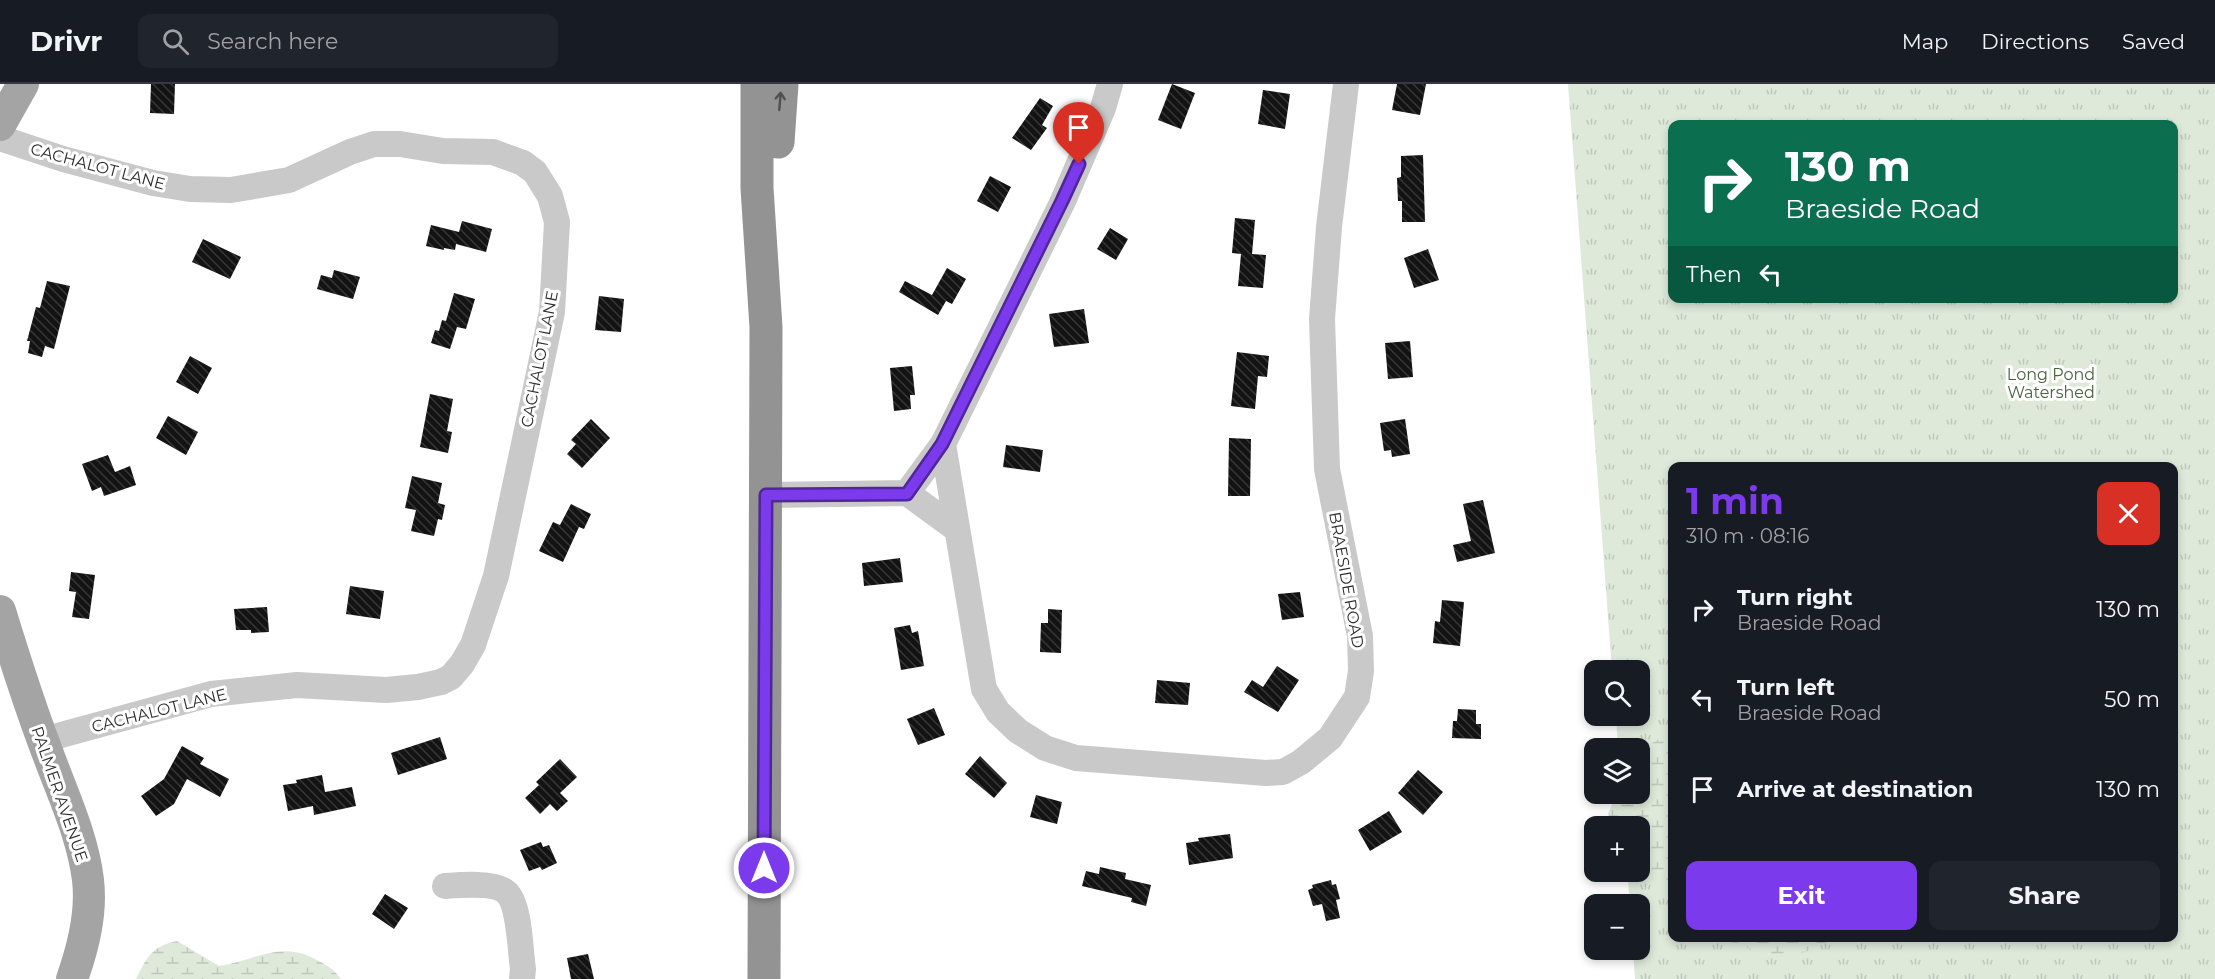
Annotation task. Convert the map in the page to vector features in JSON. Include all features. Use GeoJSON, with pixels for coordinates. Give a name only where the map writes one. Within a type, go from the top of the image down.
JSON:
{"type":"FeatureCollection","features":[{"type":"Feature","properties":{"kind":"highway"},"geometry":{"type":"LineString","coordinates":[[757,84],[757,188],[766,327],[764,979]]}},
{"type":"Feature","properties":{"kind":"highway"},"geometry":{"type":"LineString","coordinates":[[766,327],[782,84]]}},
{"type":"Feature","properties":{"kind":"main road"},"geometry":{"type":"LineString","coordinates":[[0,125],[23,84]]}},
{"type":"Feature","properties":{"kind":"main road","name":"PALMER AVENUE"},"geometry":{"type":"LineString","coordinates":[[0,611],[24,690],[81,846],[88,881],[88,914],[85,935],[72,979]]}},
{"type":"Feature","properties":{"kind":"street"},"geometry":{"type":"LineString","coordinates":[[907,494],[942,444],[1062,201],[1103,108],[1110,84]]}},
{"type":"Feature","properties":{"kind":"street","name":"BRAESIDE ROAD"},"geometry":{"type":"LineString","coordinates":[[942,444],[984,689],[998,712],[1018,731],[1045,748],[1076,758],[1266,773],[1282,772],[1301,762],[1330,738],[1357,697],[1361,671],[1360,636],[1327,469],[1323,319],[1329,227],[1346,84]]}},
{"type":"Feature","properties":{"kind":"street","name":"CACHALOT LANE"},"geometry":{"type":"LineString","coordinates":[[0,138],[63,159],[153,183],[190,189],[231,190],[289,180],[350,152],[374,144],[400,144],[443,151],[493,152],[523,163],[535,172],[550,196],[557,222],[552,312],[496,576],[473,645],[462,664],[450,677],[441,682],[418,687],[386,690],[297,685],[211,694],[43,740]]}},
{"type":"Feature","properties":{"kind":"street"},"geometry":{"type":"LineString","coordinates":[[766,495],[907,494],[956,528]]}},
{"type":"Feature","properties":{"kind":"street"},"geometry":{"type":"LineString","coordinates":[[445,886],[476,885],[498,888],[506,892],[515,904],[523,969],[522,979]]}},
{"type":"Feature","properties":{"kind":"green space","name":"Long Pond Watershed"},"geometry":{"type":"Polygon","coordinates":[[[1568,84],[2215,84],[2215,979],[1635,979],[1634,960],[1650,960],[1650,894],[1629,894],[1628,882],[1650,882],[1650,816],[1640,816],[1640,804],[1650,804],[1650,738],[1617,738],[1617,726],[1650,726],[1650,660],[1611,660],[1568,84]]]}},
{"type":"Feature","properties":{"kind":"green space"},"geometry":{"type":"Polygon","coordinates":[[[1661,738],[1668,738],[1668,890],[1650,871],[1650,816],[1609,816],[1612,804],[1650,804],[1650,744],[1661,738]]]}},
{"type":"Feature","properties":{"kind":"green space"},"geometry":{"type":"Polygon","coordinates":[[[177,941],[219,966],[267,954],[290,951],[326,965],[341,979],[136,979],[156,949],[177,941]]]}},
{"type":"Feature","properties":{"kind":"green space"},"geometry":{"type":"Polygon","coordinates":[[[1731,942],[1826,942],[1818,947],[1790,955],[1749,948],[1731,942]]]}},
{"type":"Feature","properties":{"kind":"building"},"geometry":{"type":"Polygon","coordinates":[[[151,84],[175,84],[174,114],[150,113],[151,84]]]}},
{"type":"Feature","properties":{"kind":"building"},"geometry":{"type":"Polygon","coordinates":[[[1172,84],[1195,93],[1181,129],[1158,120],[1172,84]]]}},
{"type":"Feature","properties":{"kind":"building"},"geometry":{"type":"Polygon","coordinates":[[[1397,84],[1426,84],[1420,115],[1392,110],[1397,84]]]}},
{"type":"Feature","properties":{"kind":"building"},"geometry":{"type":"Polygon","coordinates":[[[1263,90],[1290,94],[1285,129],[1258,124],[1263,90]]]}},
{"type":"Feature","properties":{"kind":"building"},"geometry":{"type":"Polygon","coordinates":[[[1040,98],[1053,106],[1042,125],[1047,128],[1031,150],[1012,138],[1040,98]]]}},
{"type":"Feature","properties":{"kind":"building"},"geometry":{"type":"Polygon","coordinates":[[[1423,155],[1425,222],[1402,222],[1402,201],[1398,201],[1397,178],[1401,177],[1401,156],[1423,155]]]}},
{"type":"Feature","properties":{"kind":"building"},"geometry":{"type":"Polygon","coordinates":[[[990,176],[1011,187],[998,212],[977,201],[990,176]]]}},
{"type":"Feature","properties":{"kind":"building"},"geometry":{"type":"Polygon","coordinates":[[[1235,218],[1255,220],[1252,254],[1266,255],[1263,288],[1238,286],[1241,254],[1232,253],[1235,218]]]}},
{"type":"Feature","properties":{"kind":"building"},"geometry":{"type":"Polygon","coordinates":[[[462,221],[492,229],[486,252],[456,244],[455,250],[426,246],[431,225],[459,232],[462,221]]]}},
{"type":"Feature","properties":{"kind":"building"},"geometry":{"type":"Polygon","coordinates":[[[1110,228],[1128,239],[1116,260],[1097,249],[1110,228]]]}},
{"type":"Feature","properties":{"kind":"building"},"geometry":{"type":"Polygon","coordinates":[[[203,239],[241,257],[230,279],[192,262],[203,239]]]}},
{"type":"Feature","properties":{"kind":"building"},"geometry":{"type":"Polygon","coordinates":[[[1428,249],[1439,280],[1414,288],[1404,258],[1428,249]]]}},
{"type":"Feature","properties":{"kind":"building"},"geometry":{"type":"Polygon","coordinates":[[[947,268],[966,279],[952,304],[946,301],[938,315],[899,292],[905,281],[932,295],[947,268]]]}},
{"type":"Feature","properties":{"kind":"building"},"geometry":{"type":"Polygon","coordinates":[[[334,270],[360,277],[353,299],[317,289],[321,275],[332,278],[334,270]]]}},
{"type":"Feature","properties":{"kind":"building"},"geometry":{"type":"Polygon","coordinates":[[[47,281],[70,286],[54,349],[45,346],[42,357],[28,353],[30,341],[27,341],[36,307],[40,308],[47,281]]]}},
{"type":"Feature","properties":{"kind":"building"},"geometry":{"type":"Polygon","coordinates":[[[454,293],[475,299],[466,329],[457,327],[450,349],[431,343],[435,330],[439,331],[442,320],[446,321],[454,293]]]}},
{"type":"Feature","properties":{"kind":"building"},"geometry":{"type":"Polygon","coordinates":[[[599,296],[624,299],[621,332],[595,330],[599,296]]]}},
{"type":"Feature","properties":{"kind":"building"},"geometry":{"type":"Polygon","coordinates":[[[1084,309],[1089,343],[1054,347],[1049,314],[1084,309]]]}},
{"type":"Feature","properties":{"kind":"building"},"geometry":{"type":"Polygon","coordinates":[[[1410,341],[1413,377],[1388,379],[1385,343],[1410,341]]]}},
{"type":"Feature","properties":{"kind":"building"},"geometry":{"type":"Polygon","coordinates":[[[1237,352],[1269,356],[1267,377],[1258,376],[1255,409],[1231,406],[1237,352]]]}},
{"type":"Feature","properties":{"kind":"building"},"geometry":{"type":"Polygon","coordinates":[[[190,356],[212,368],[198,394],[176,382],[190,356]]]}},
{"type":"Feature","properties":{"kind":"building"},"geometry":{"type":"Polygon","coordinates":[[[912,366],[915,395],[910,395],[911,409],[894,411],[890,368],[912,366]]]}},
{"type":"Feature","properties":{"kind":"building"},"geometry":{"type":"Polygon","coordinates":[[[430,394],[453,399],[447,431],[452,432],[448,453],[420,447],[430,394]]]}},
{"type":"Feature","properties":{"kind":"building"},"geometry":{"type":"Polygon","coordinates":[[[168,416],[198,432],[186,455],[156,438],[168,416]]]}},
{"type":"Feature","properties":{"kind":"building"},"geometry":{"type":"Polygon","coordinates":[[[591,419],[610,438],[582,468],[567,454],[576,444],[571,440],[591,419]]]}},
{"type":"Feature","properties":{"kind":"building"},"geometry":{"type":"Polygon","coordinates":[[[1405,419],[1410,454],[1392,457],[1391,450],[1384,451],[1380,423],[1405,419]]]}},
{"type":"Feature","properties":{"kind":"building"},"geometry":{"type":"Polygon","coordinates":[[[1229,438],[1251,439],[1250,496],[1228,496],[1229,438]]]}},
{"type":"Feature","properties":{"kind":"building"},"geometry":{"type":"Polygon","coordinates":[[[1006,445],[1043,450],[1040,472],[1003,467],[1006,445]]]}},
{"type":"Feature","properties":{"kind":"building"},"geometry":{"type":"Polygon","coordinates":[[[108,455],[115,472],[130,466],[136,485],[104,496],[101,487],[92,491],[82,464],[108,455]]]}},
{"type":"Feature","properties":{"kind":"building"},"geometry":{"type":"Polygon","coordinates":[[[412,476],[442,483],[438,503],[445,505],[442,520],[438,519],[434,536],[411,531],[416,510],[405,508],[412,476]]]}},
{"type":"Feature","properties":{"kind":"building"},"geometry":{"type":"Polygon","coordinates":[[[1483,500],[1495,553],[1457,562],[1453,545],[1471,541],[1463,504],[1483,500]]]}},
{"type":"Feature","properties":{"kind":"building"},"geometry":{"type":"Polygon","coordinates":[[[571,504],[591,514],[584,529],[579,527],[563,562],[539,551],[553,522],[560,525],[571,504]]]}},
{"type":"Feature","properties":{"kind":"building"},"geometry":{"type":"Polygon","coordinates":[[[900,558],[903,582],[864,586],[862,563],[900,558]]]}},
{"type":"Feature","properties":{"kind":"building"},"geometry":{"type":"Polygon","coordinates":[[[71,572],[95,575],[89,619],[72,617],[76,592],[69,591],[71,572]]]}},
{"type":"Feature","properties":{"kind":"building"},"geometry":{"type":"Polygon","coordinates":[[[350,586],[384,591],[380,619],[346,614],[350,586]]]}},
{"type":"Feature","properties":{"kind":"building"},"geometry":{"type":"Polygon","coordinates":[[[1300,592],[1304,617],[1282,620],[1278,594],[1300,592]]]}},
{"type":"Feature","properties":{"kind":"building"},"geometry":{"type":"Polygon","coordinates":[[[1442,600],[1464,602],[1460,646],[1433,643],[1435,621],[1440,622],[1442,600]]]}},
{"type":"Feature","properties":{"kind":"building"},"geometry":{"type":"Polygon","coordinates":[[[267,607],[269,632],[251,633],[251,630],[236,630],[234,609],[267,607]]]}},
{"type":"Feature","properties":{"kind":"building"},"geometry":{"type":"Polygon","coordinates":[[[1048,609],[1062,610],[1061,653],[1040,652],[1041,623],[1048,623],[1048,609]]]}},
{"type":"Feature","properties":{"kind":"building"},"geometry":{"type":"Polygon","coordinates":[[[910,625],[912,633],[918,631],[924,666],[901,670],[894,628],[910,625]]]}},
{"type":"Feature","properties":{"kind":"building"},"geometry":{"type":"Polygon","coordinates":[[[1277,666],[1299,680],[1278,712],[1244,692],[1252,680],[1263,687],[1277,666]]]}},
{"type":"Feature","properties":{"kind":"building"},"geometry":{"type":"Polygon","coordinates":[[[1157,680],[1190,683],[1188,705],[1155,703],[1157,680]]]}},
{"type":"Feature","properties":{"kind":"building"},"geometry":{"type":"Polygon","coordinates":[[[934,708],[945,735],[918,745],[907,719],[934,708]]]}},
{"type":"Feature","properties":{"kind":"building"},"geometry":{"type":"Polygon","coordinates":[[[1458,709],[1476,710],[1476,724],[1481,724],[1481,739],[1452,738],[1453,721],[1457,721],[1458,709]]]}},
{"type":"Feature","properties":{"kind":"building"},"geometry":{"type":"Polygon","coordinates":[[[440,737],[447,759],[398,775],[391,753],[440,737]]]}},
{"type":"Feature","properties":{"kind":"building"},"geometry":{"type":"Polygon","coordinates":[[[182,746],[204,758],[200,764],[229,779],[220,797],[187,779],[174,804],[156,816],[141,796],[164,779],[182,746]]]}},
{"type":"Feature","properties":{"kind":"building"},"geometry":{"type":"Polygon","coordinates":[[[980,756],[1007,783],[994,798],[965,774],[980,756]]]}},
{"type":"Feature","properties":{"kind":"building"},"geometry":{"type":"Polygon","coordinates":[[[560,759],[577,777],[560,793],[568,801],[557,811],[550,804],[540,814],[525,798],[539,785],[536,782],[560,759]]]}},
{"type":"Feature","properties":{"kind":"building"},"geometry":{"type":"Polygon","coordinates":[[[1418,770],[1443,792],[1423,815],[1398,793],[1418,770]]]}},
{"type":"Feature","properties":{"kind":"building"},"geometry":{"type":"Polygon","coordinates":[[[322,775],[325,792],[352,787],[356,806],[314,815],[313,806],[288,811],[283,785],[322,775]]]}},
{"type":"Feature","properties":{"kind":"building"},"geometry":{"type":"Polygon","coordinates":[[[1036,795],[1062,802],[1057,824],[1030,817],[1036,795]]]}},
{"type":"Feature","properties":{"kind":"building"},"geometry":{"type":"Polygon","coordinates":[[[1389,811],[1402,832],[1370,851],[1358,830],[1389,811]]]}},
{"type":"Feature","properties":{"kind":"building"},"geometry":{"type":"Polygon","coordinates":[[[1230,834],[1233,858],[1189,865],[1186,843],[1199,841],[1198,838],[1230,834]]]}},
{"type":"Feature","properties":{"kind":"building"},"geometry":{"type":"Polygon","coordinates":[[[541,842],[543,847],[549,845],[557,863],[542,870],[540,867],[529,871],[520,850],[541,842]]]}},
{"type":"Feature","properties":{"kind":"building"},"geometry":{"type":"Polygon","coordinates":[[[1100,867],[1126,873],[1125,879],[1151,885],[1146,906],[1131,902],[1132,898],[1082,886],[1086,871],[1099,874],[1100,867]]]}},
{"type":"Feature","properties":{"kind":"building"},"geometry":{"type":"Polygon","coordinates":[[[1331,880],[1332,885],[1336,884],[1340,899],[1336,900],[1340,918],[1326,921],[1322,904],[1313,906],[1308,890],[1313,888],[1312,885],[1331,880]]]}},
{"type":"Feature","properties":{"kind":"building"},"geometry":{"type":"Polygon","coordinates":[[[385,894],[408,908],[394,929],[372,914],[385,894]]]}},
{"type":"Feature","properties":{"kind":"building"},"geometry":{"type":"Polygon","coordinates":[[[588,954],[594,979],[571,979],[567,958],[588,954]]]}},
{"type":"Feature","properties":{"kind":"route"},"geometry":{"type":"LineString","coordinates":[[764,868],[766,495],[907,494],[942,444],[1079,164]]}}]}
